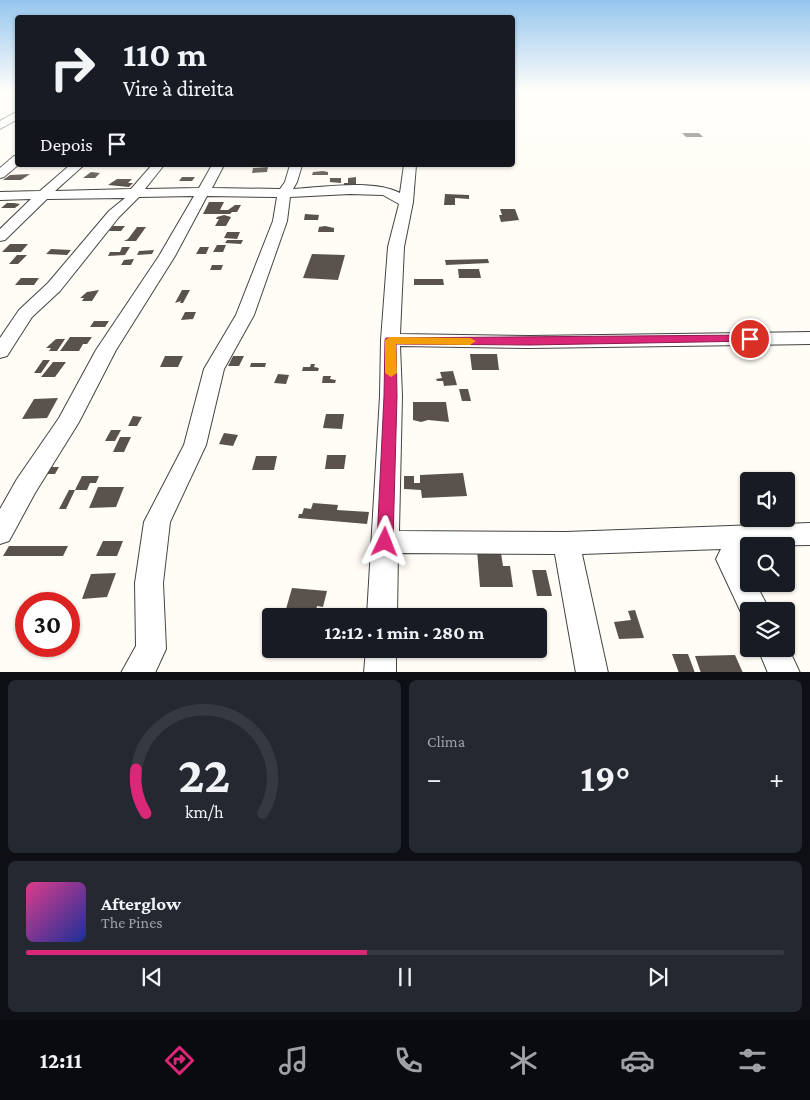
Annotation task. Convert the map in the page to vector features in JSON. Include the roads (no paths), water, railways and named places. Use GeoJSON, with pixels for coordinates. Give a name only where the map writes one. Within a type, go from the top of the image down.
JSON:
{"type":"FeatureCollection","features":[{"type":"Feature","properties":{"kind":"street"},"geometry":{"type":"LineString","coordinates":[[0,174],[15,162]]}},
{"type":"Feature","properties":{"kind":"street"},"geometry":{"type":"LineString","coordinates":[[0,237],[65,174],[75,167]]}},
{"type":"Feature","properties":{"kind":"street"},"geometry":{"type":"LineString","coordinates":[[0,352],[26,314],[54,287],[108,221],[136,193],[156,167]]}},
{"type":"Feature","properties":{"kind":"street"},"geometry":{"type":"LineString","coordinates":[[0,533],[26,486],[68,422],[106,350],[167,256],[217,167]]}},
{"type":"Feature","properties":{"kind":"street"},"geometry":{"type":"LineString","coordinates":[[137,672],[151,649],[149,583],[158,522],[195,445],[214,369],[245,316],[258,278],[266,263],[280,221],[284,193],[291,182],[295,167]]}},
{"type":"Feature","properties":{"kind":"street"},"geometry":{"type":"LineString","coordinates":[[382,608],[391,396],[390,340],[396,247],[406,202],[410,167]]}},
{"type":"Feature","properties":{"kind":"street"},"geometry":{"type":"LineString","coordinates":[[0,196],[203,192],[284,193],[350,190],[386,191],[406,202]]}},
{"type":"Feature","properties":{"kind":"street"},"geometry":{"type":"LineString","coordinates":[[390,340],[530,342],[810,338]]}},
{"type":"Feature","properties":{"kind":"street"},"geometry":{"type":"LineString","coordinates":[[385,542],[566,543],[700,538],[735,548],[810,534]]}},
{"type":"Feature","properties":{"kind":"street"},"geometry":{"type":"LineString","coordinates":[[566,543],[592,672]]}},
{"type":"Feature","properties":{"kind":"street"},"geometry":{"type":"LineString","coordinates":[[735,548],[752,602]]}},
{"type":"Feature","properties":{"kind":"street"},"geometry":{"type":"LineString","coordinates":[[777,657],[784,672]]}},
{"type":"Feature","properties":{"kind":"street"},"geometry":{"type":"LineString","coordinates":[[380,672],[381,658]]}}]}
